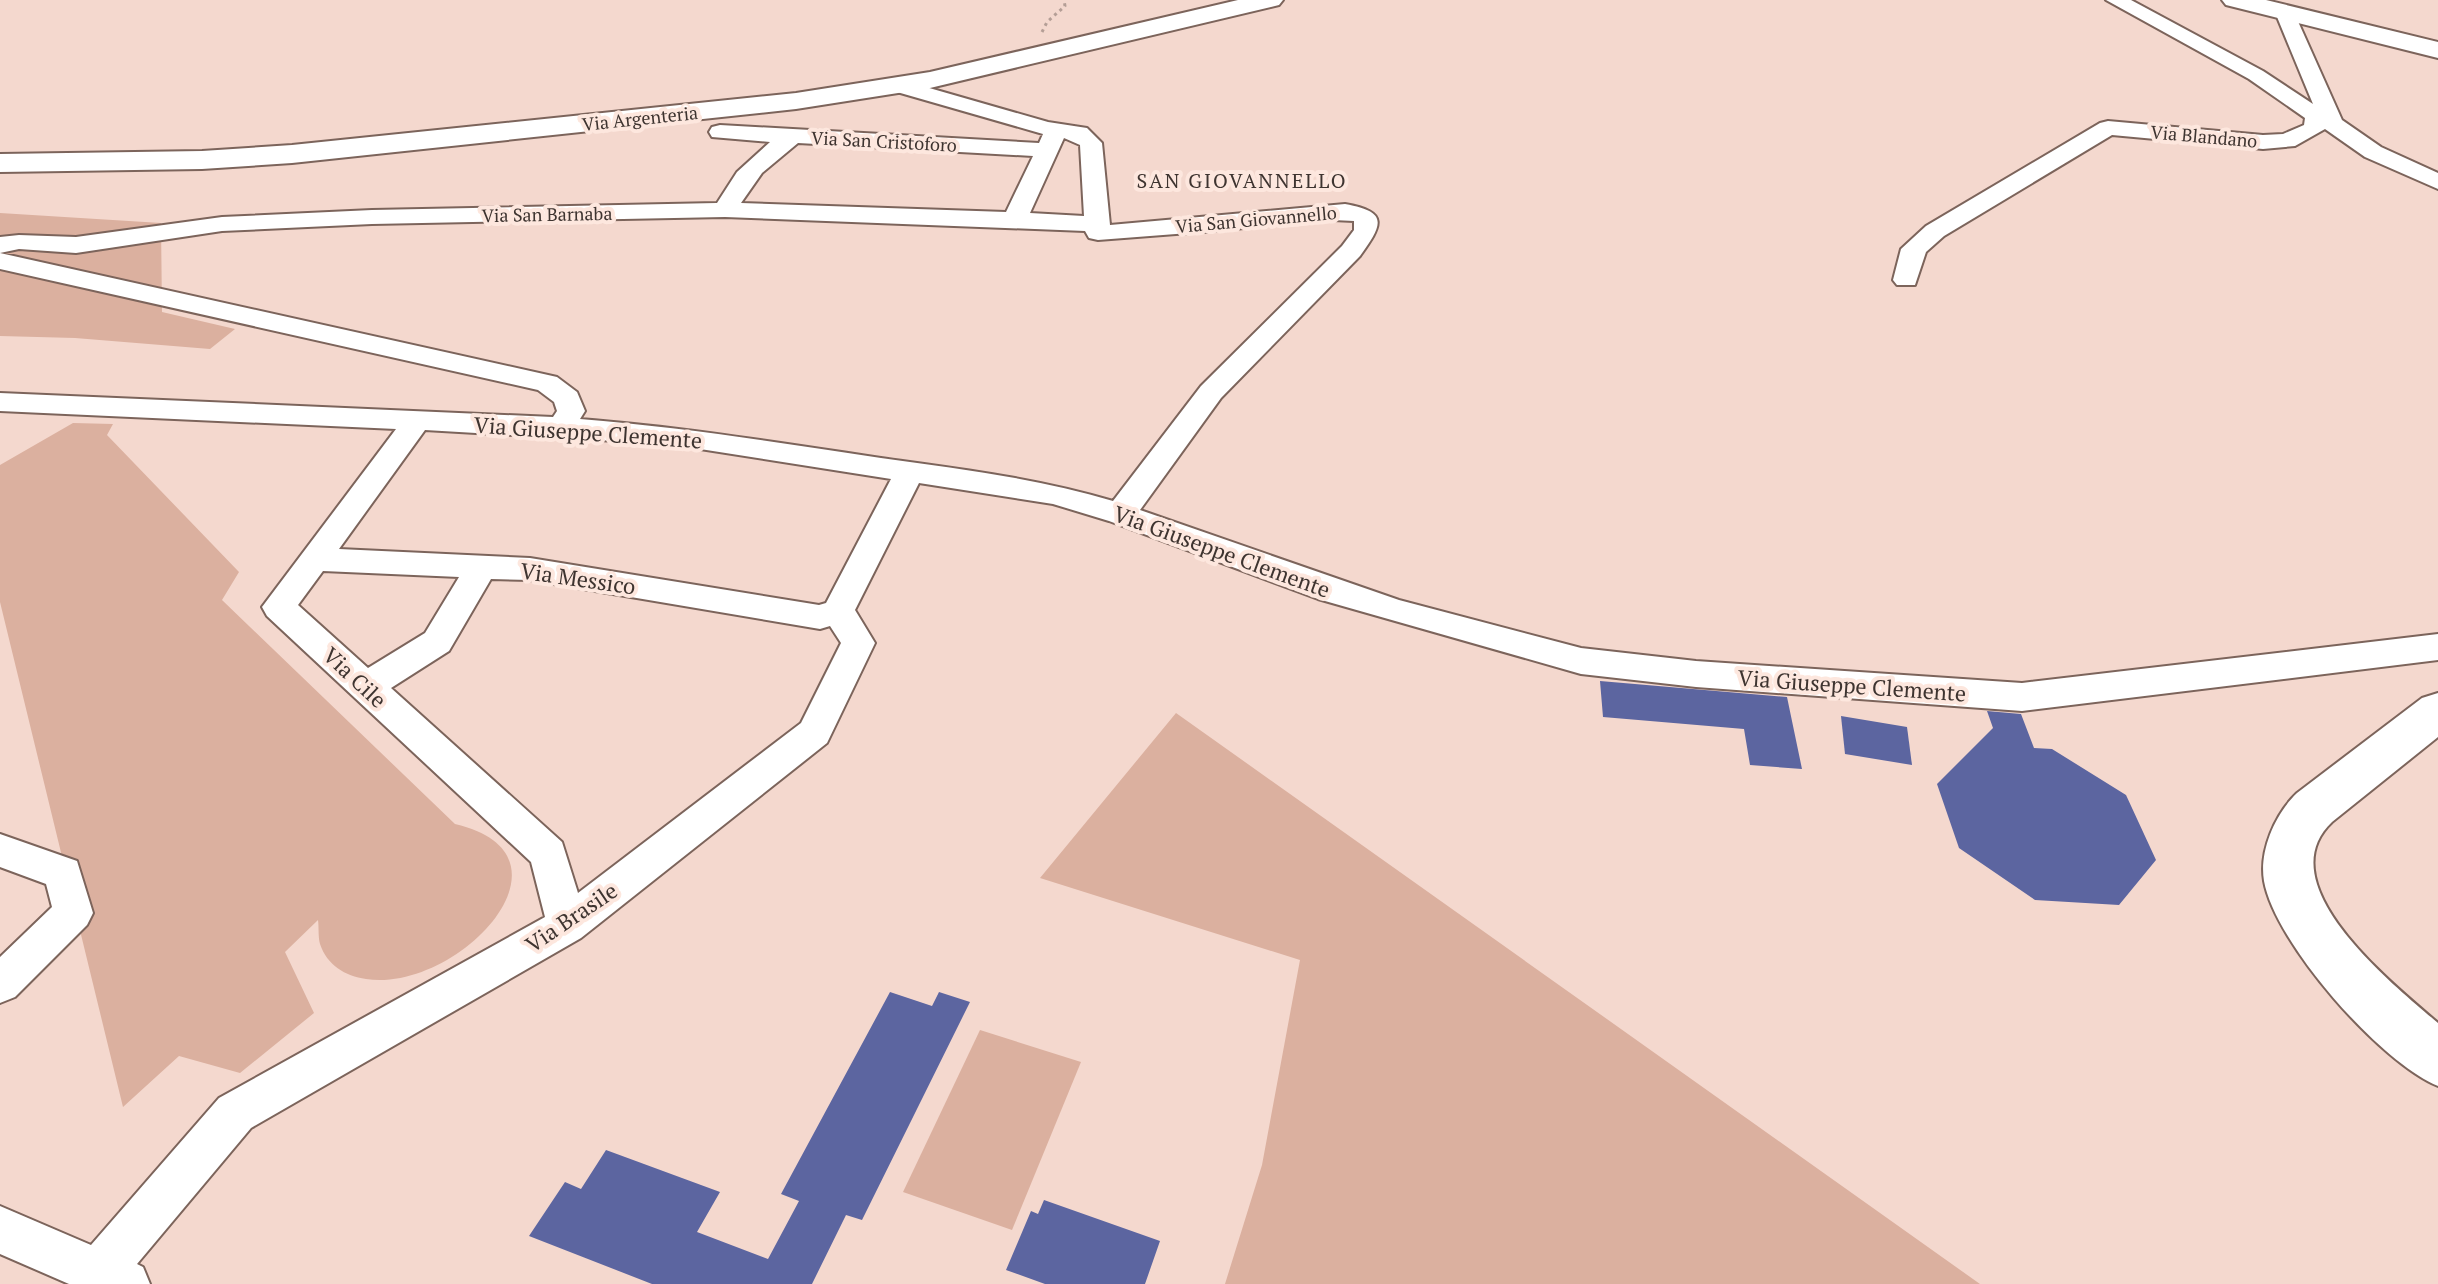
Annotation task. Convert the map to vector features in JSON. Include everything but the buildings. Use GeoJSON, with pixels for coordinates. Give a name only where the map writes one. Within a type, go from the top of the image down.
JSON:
{"type":"FeatureCollection","features":[{"type":"Feature","properties":{"kind":"main road","name":"Via Argenteria"},"geometry":{"type":"LineString","coordinates":[[0,163],[202,160],[292,154],[702,112],[898,85],[1054,53],[1270,0]]}},
{"type":"Feature","properties":{"kind":"main road"},"geometry":{"type":"LineString","coordinates":[[2235,0],[2438,50]]}},
{"type":"Feature","properties":{"kind":"main road"},"geometry":{"type":"LineString","coordinates":[[2438,711],[2306,816],[2289,840],[2287,878],[2302,913],[2347,977],[2438,1059]]}},
{"type":"Feature","properties":{"kind":"street"},"geometry":{"type":"LineString","coordinates":[[2116,0],[2256,75],[2323,117],[2353,141],[2438,182]]}},
{"type":"Feature","properties":{"kind":"street"},"geometry":{"type":"LineString","coordinates":[[2285,12],[2323,117]]}},
{"type":"Feature","properties":{"kind":"street"},"geometry":{"type":"LineString","coordinates":[[898,85],[1052,140],[1079,133],[1091,143],[1097,224]]}},
{"type":"Feature","properties":{"kind":"street","name":"Via Blandano"},"geometry":{"type":"LineString","coordinates":[[1906,280],[1914,249],[1935,231],[2108,128],[2225,140],[2287,141],[2315,128],[2323,117]]}},
{"type":"Feature","properties":{"kind":"street","name":"Via San Cristoforo"},"geometry":{"type":"LineString","coordinates":[[720,132],[1052,140]]}},
{"type":"Feature","properties":{"kind":"street"},"geometry":{"type":"LineString","coordinates":[[725,210],[733,193],[749,174],[776,147],[794,136]]}},
{"type":"Feature","properties":{"kind":"street"},"geometry":{"type":"LineString","coordinates":[[1014,222],[1052,140]]}},
{"type":"Feature","properties":{"kind":"street","name":"Via San Barnaba"},"geometry":{"type":"LineString","coordinates":[[0,245],[19,242],[76,245],[186,228],[308,219],[725,210],[869,213],[1097,224]]}},
{"type":"Feature","properties":{"kind":"street","name":"Via San Giovannello"},"geometry":{"type":"LineString","coordinates":[[1097,224],[1098,233],[1345,211],[1361,214],[1366,219],[1366,230],[1351,251],[1211,392],[1120,514]]}},
{"type":"Feature","properties":{"kind":"street"},"geometry":{"type":"LineString","coordinates":[[0,261],[547,383],[567,398],[571,411],[561,427]]}},
{"type":"Feature","properties":{"kind":"street","name":"Via Giuseppe Clemente"},"geometry":{"type":"LineString","coordinates":[[0,402],[561,427],[668,435],[1055,494],[1397,612],[1581,661],[1696,674],[2022,697],[2438,647]]}},
{"type":"Feature","properties":{"kind":"street","name":"Via Cile"},"geometry":{"type":"LineString","coordinates":[[417,421],[279,607],[548,854],[567,925]]}},
{"type":"Feature","properties":{"kind":"street"},"geometry":{"type":"LineString","coordinates":[[838,611],[910,471]]}},
{"type":"Feature","properties":{"kind":"street","name":"Via Messico"},"geometry":{"type":"LineString","coordinates":[[315,559],[530,569],[820,617],[838,611]]}},
{"type":"Feature","properties":{"kind":"street"},"geometry":{"type":"LineString","coordinates":[[366,687],[437,642],[482,567]]}},
{"type":"Feature","properties":{"kind":"street","name":"Via Brasile"},"geometry":{"type":"LineString","coordinates":[[112,1278],[235,1113],[567,925],[814,733],[858,643],[838,611]]}},
{"type":"Feature","properties":{"kind":"street"},"geometry":{"type":"LineString","coordinates":[[0,850],[63,873],[73,913],[0,984]]}},
{"type":"Feature","properties":{"kind":"street"},"geometry":{"type":"LineString","coordinates":[[0,1230],[112,1278]]}},
{"type":"Feature","properties":{"kind":"shaded area"},"geometry":{"type":"Polygon","coordinates":[[[0,213],[161,223],[162,312],[235,329],[210,349],[75,338],[0,336],[0,213]]]}},
{"type":"Feature","properties":{"kind":"shaded area"},"geometry":{"type":"Polygon","coordinates":[[[73,423],[113,424],[107,435],[239,572],[222,600],[455,824],[493,840],[510,863],[510,890],[495,918],[470,944],[437,965],[402,978],[366,979],[338,968],[327,958],[320,944],[318,920],[285,952],[314,1013],[240,1073],[179,1056],[123,1107],[0,602],[0,465],[73,423]]]}},
{"type":"Feature","properties":{"kind":"shaded area"},"geometry":{"type":"Polygon","coordinates":[[[1176,713],[1980,1284],[1225,1284],[1262,1165],[1300,960],[1040,878],[1176,713]]]}},
{"type":"Feature","properties":{"kind":"shaded area"},"geometry":{"type":"Polygon","coordinates":[[[980,1030],[1081,1062],[1012,1230],[903,1192],[980,1030]]]}},
{"type":"Feature","properties":{"kind":"district","name":"SAN GIOVANNELLO"},"geometry":{"type":"Point","coordinates":[1242,180]}}]}
